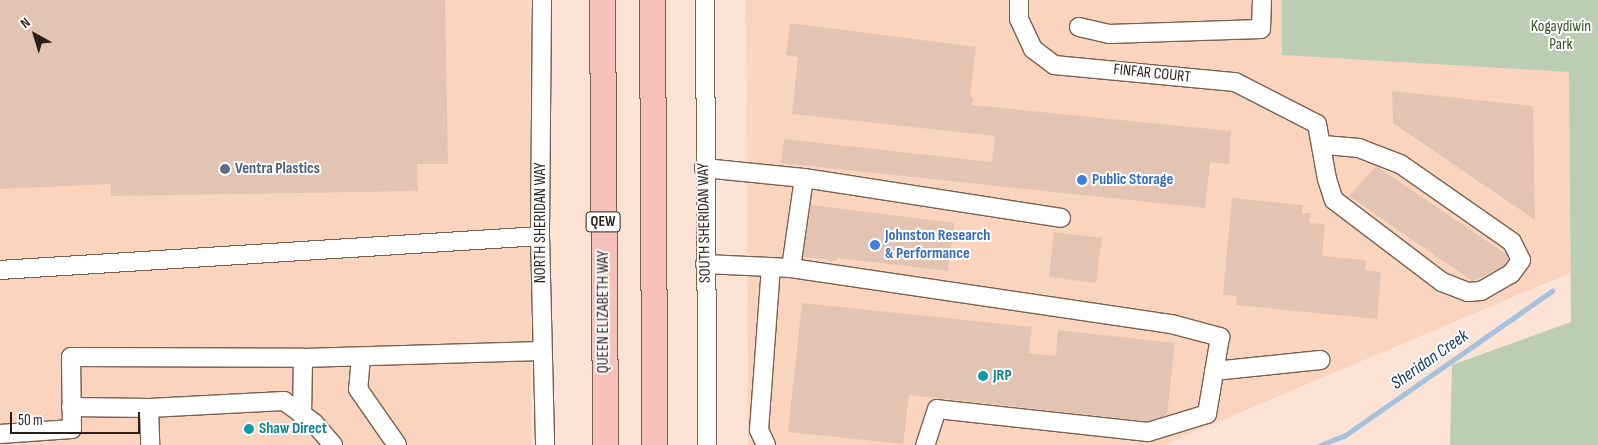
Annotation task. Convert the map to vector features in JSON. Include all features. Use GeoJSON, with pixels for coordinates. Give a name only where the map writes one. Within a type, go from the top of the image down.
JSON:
{"type":"FeatureCollection","features":[{"type":"Feature","properties":{"kind":"highway","name":"QUEEN ELIZABETH WAY"},"geometry":{"type":"LineString","coordinates":[[602,0],[605,445]]}},
{"type":"Feature","properties":{"kind":"highway"},"geometry":{"type":"LineString","coordinates":[[652,0],[654,445]]}},
{"type":"Feature","properties":{"kind":"street","name":"NORTH SHERIDAN WAY"},"geometry":{"type":"LineString","coordinates":[[542,0],[540,236],[541,351],[545,445]]}},
{"type":"Feature","properties":{"kind":"street","name":"SOUTH SHERIDAN WAY"},"geometry":{"type":"LineString","coordinates":[[705,0],[704,168],[707,445]]}},
{"type":"Feature","properties":{"kind":"street","name":"FINFAR COURT"},"geometry":{"type":"LineString","coordinates":[[1019,0],[1019,19],[1033,49],[1054,65],[1235,82],[1317,124],[1323,145]]}},
{"type":"Feature","properties":{"kind":"street"},"geometry":{"type":"LineString","coordinates":[[1079,27],[1109,34],[1261,29],[1262,0]]}},
{"type":"Feature","properties":{"kind":"street"},"geometry":{"type":"LineString","coordinates":[[1323,145],[1359,148],[1400,164],[1512,242],[1521,260],[1511,274],[1481,292],[1468,292],[1442,282],[1334,200],[1327,179],[1323,145]]}},
{"type":"Feature","properties":{"kind":"street"},"geometry":{"type":"LineString","coordinates":[[704,168],[804,178],[1061,218]]}},
{"type":"Feature","properties":{"kind":"street"},"geometry":{"type":"LineString","coordinates":[[791,268],[804,178]]}},
{"type":"Feature","properties":{"kind":"street"},"geometry":{"type":"LineString","coordinates":[[0,270],[540,236]]}},
{"type":"Feature","properties":{"kind":"street"},"geometry":{"type":"LineString","coordinates":[[705,264],[791,268],[1175,325],[1220,337],[1207,414],[1148,432],[937,409],[924,445]]}},
{"type":"Feature","properties":{"kind":"street"},"geometry":{"type":"LineString","coordinates":[[766,445],[759,430],[771,268]]}},
{"type":"Feature","properties":{"kind":"street"},"geometry":{"type":"LineString","coordinates":[[0,434],[72,429],[72,357],[303,358],[541,351]]}},
{"type":"Feature","properties":{"kind":"street"},"geometry":{"type":"LineString","coordinates":[[361,357],[358,389],[397,445]]}},
{"type":"Feature","properties":{"kind":"street"},"geometry":{"type":"LineString","coordinates":[[302,416],[303,358]]}},
{"type":"Feature","properties":{"kind":"street"},"geometry":{"type":"LineString","coordinates":[[1214,371],[1320,360]]}},
{"type":"Feature","properties":{"kind":"street"},"geometry":{"type":"LineString","coordinates":[[71,407],[149,408],[284,401],[314,423],[333,445]]}},
{"type":"Feature","properties":{"kind":"street"},"geometry":{"type":"LineString","coordinates":[[149,408],[150,445]]}},
{"type":"Feature","properties":{"kind":"shaded area"},"geometry":{"type":"Polygon","coordinates":[[[0,0],[530,0],[531,445],[0,445],[0,0]]]}},
{"type":"Feature","properties":{"kind":"shaded area"},"geometry":{"type":"Polygon","coordinates":[[[746,0],[1282,0],[1283,55],[1569,72],[1570,273],[1163,445],[748,445],[746,0]]]}},
{"type":"Feature","properties":{"kind":"green space","name":"Kogaydiwin Park"},"geometry":{"type":"Polygon","coordinates":[[[1282,0],[1598,0],[1598,445],[1450,445],[1452,365],[1571,322],[1569,72],[1282,55],[1282,0]]]}},
{"type":"Feature","properties":{"kind":"building"},"geometry":{"type":"Polygon","coordinates":[[[0,0],[445,0],[448,164],[417,164],[418,191],[111,196],[111,184],[0,189],[0,0]]]}},
{"type":"Feature","properties":{"kind":"building"},"geometry":{"type":"Polygon","coordinates":[[[790,23],[976,47],[970,97],[973,97],[972,105],[1231,131],[1229,164],[1210,162],[1205,208],[781,163],[784,139],[992,162],[995,136],[792,114],[798,57],[786,55],[790,23]]]}},
{"type":"Feature","properties":{"kind":"building"},"geometry":{"type":"Polygon","coordinates":[[[1392,91],[1533,106],[1535,220],[1393,123],[1392,91]]]}},
{"type":"Feature","properties":{"kind":"building"},"geometry":{"type":"Polygon","coordinates":[[[1376,166],[1506,254],[1509,259],[1504,266],[1472,281],[1349,196],[1376,166]]]}},
{"type":"Feature","properties":{"kind":"building"},"geometry":{"type":"Polygon","coordinates":[[[1232,198],[1303,205],[1302,213],[1310,213],[1309,223],[1325,224],[1322,256],[1366,260],[1365,270],[1381,272],[1377,319],[1236,305],[1237,296],[1223,295],[1232,198]]]}},
{"type":"Feature","properties":{"kind":"building","name":"Johnston Research & Performance"},"geometry":{"type":"Polygon","coordinates":[[[811,205],[954,223],[948,271],[837,258],[837,261],[803,257],[811,205]]]}},
{"type":"Feature","properties":{"kind":"building"},"geometry":{"type":"Polygon","coordinates":[[[1054,232],[1102,238],[1096,283],[1049,277],[1054,232]]]}},
{"type":"Feature","properties":{"kind":"building","name":"JRP"},"geometry":{"type":"Polygon","coordinates":[[[802,303],[1032,327],[1029,353],[1056,356],[1058,330],[1175,343],[1167,415],[1148,421],[909,395],[903,444],[788,432],[802,303]]]}},
{"type":"Feature","properties":{"kind":"waterway","name":"Sheridan Creek"},"geometry":{"type":"LineString","coordinates":[[1320,445],[1344,436],[1552,291]]}},
{"type":"Feature","properties":{"kind":"place","name":"Ventra Plastics"},"geometry":{"type":"Point","coordinates":[225,169]}},
{"type":"Feature","properties":{"kind":"place","name":"Public Storage"},"geometry":{"type":"Point","coordinates":[1082,180]}},
{"type":"Feature","properties":{"kind":"place","name":"Johnston Research & Performance"},"geometry":{"type":"Point","coordinates":[875,245]}},
{"type":"Feature","properties":{"kind":"place","name":"JRP"},"geometry":{"type":"Point","coordinates":[983,376]}},
{"type":"Feature","properties":{"kind":"place","name":"Shaw Direct"},"geometry":{"type":"Point","coordinates":[249,429]}}]}
